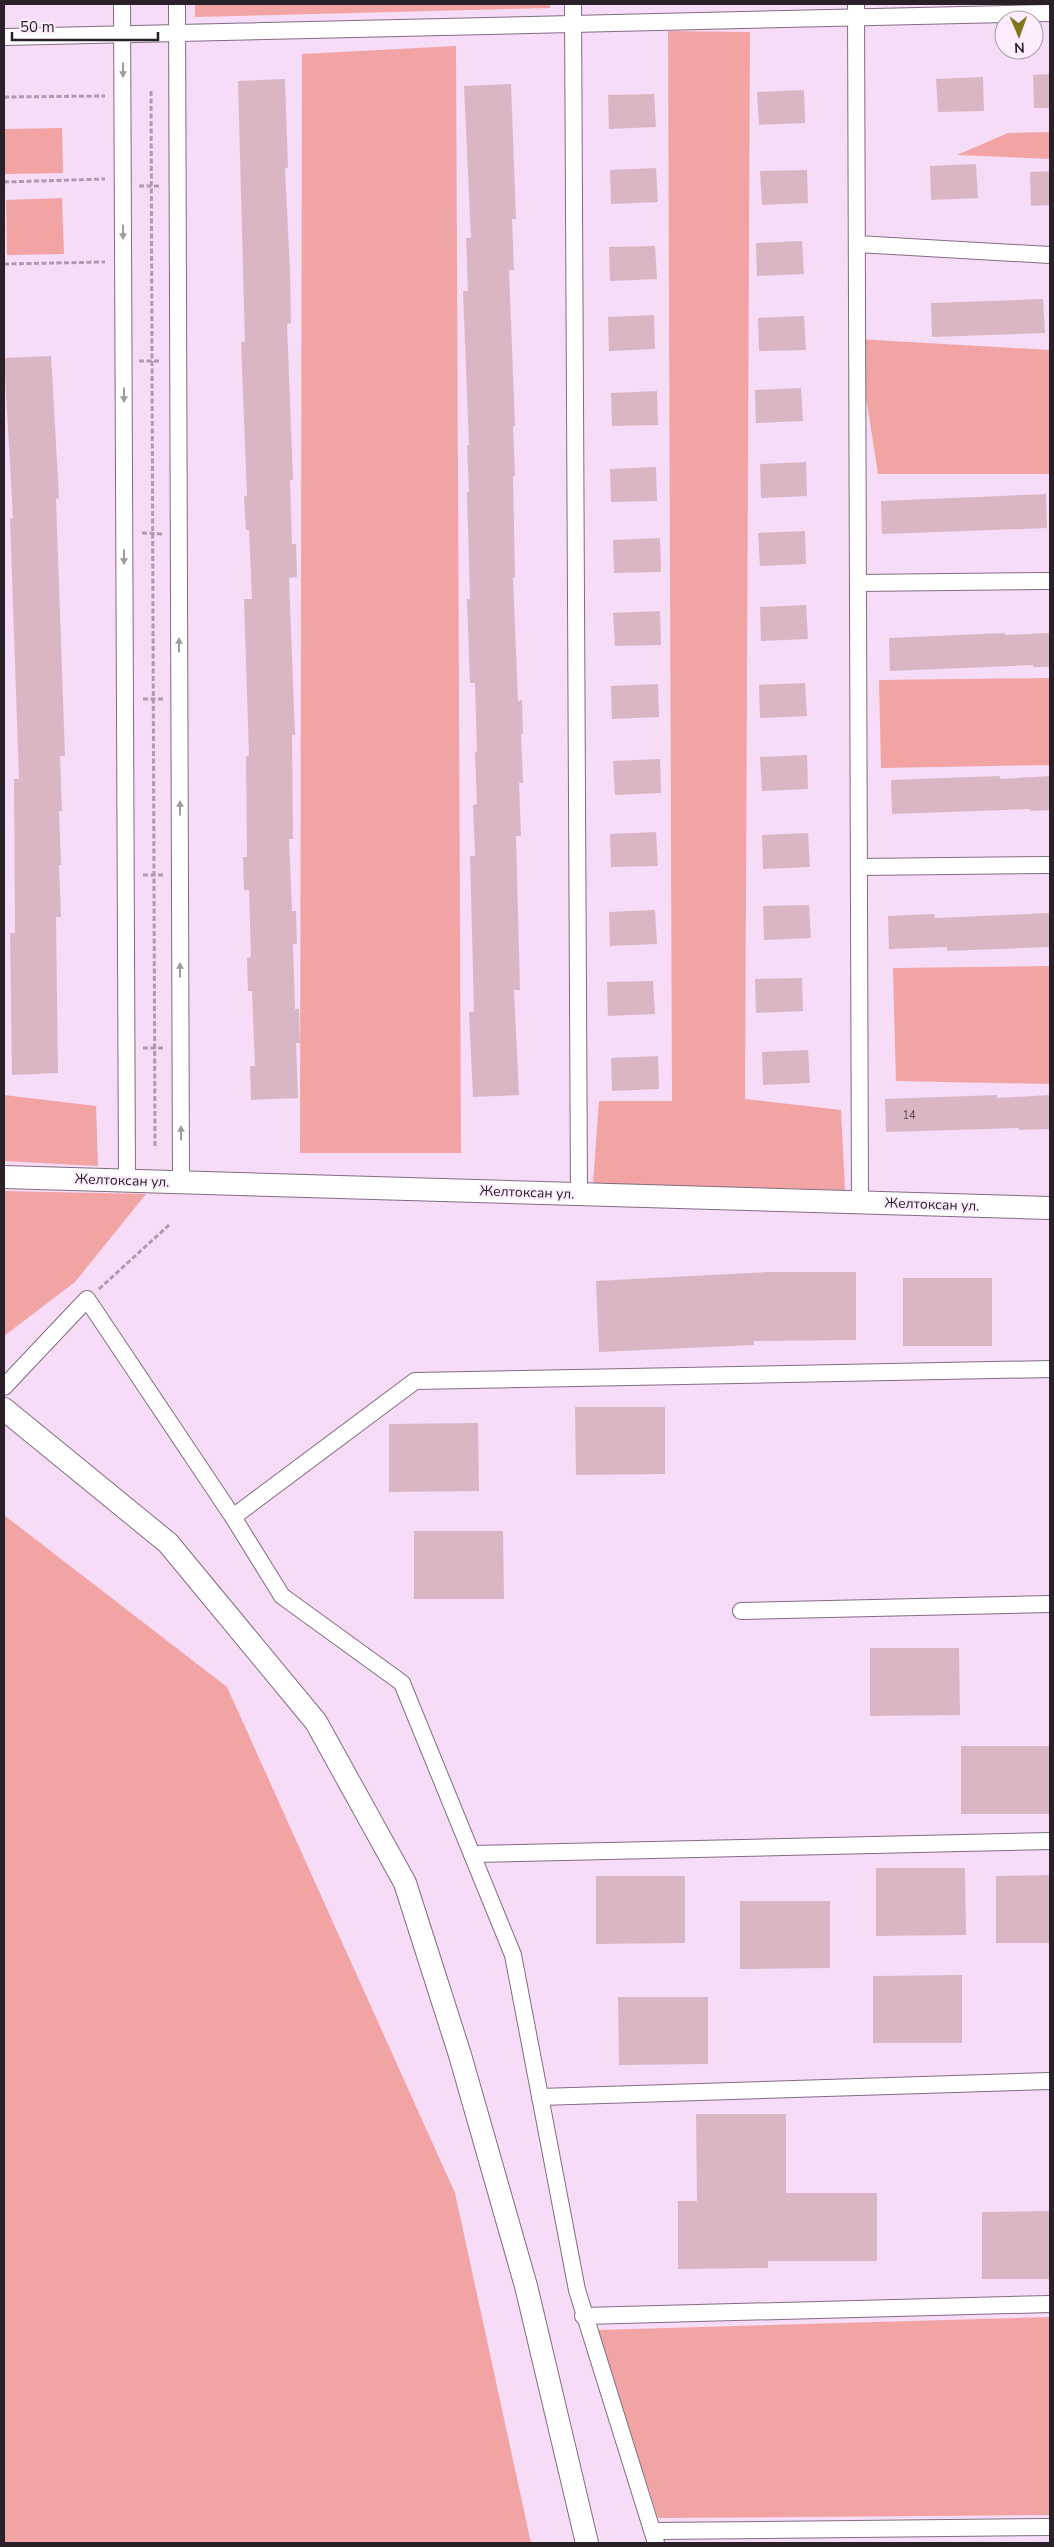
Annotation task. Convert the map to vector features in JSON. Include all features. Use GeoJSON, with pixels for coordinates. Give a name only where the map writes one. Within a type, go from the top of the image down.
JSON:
{"type":"FeatureCollection","features":[{"type":"Feature","properties":{"kind":"main road","name":"Желтоксан ул."},"geometry":{"type":"LineString","coordinates":[[4,1177],[1050,1208]]}},
{"type":"Feature","properties":{"kind":"main road"},"geometry":{"type":"LineString","coordinates":[[4,1409],[168,1543],[316,1722],[406,1883],[460,2055],[526,2286],[587,2543]]}},
{"type":"Feature","properties":{"kind":"street"},"geometry":{"type":"LineString","coordinates":[[122,4],[127,1180]]}},
{"type":"Feature","properties":{"kind":"street"},"geometry":{"type":"LineString","coordinates":[[178,4],[181,1182]]}},
{"type":"Feature","properties":{"kind":"street"},"geometry":{"type":"LineString","coordinates":[[574,4],[579,1194]]}},
{"type":"Feature","properties":{"kind":"street"},"geometry":{"type":"LineString","coordinates":[[4,37],[574,24],[856,11],[1050,14]]}},
{"type":"Feature","properties":{"kind":"street"},"geometry":{"type":"LineString","coordinates":[[856,11],[860,1202]]}},
{"type":"Feature","properties":{"kind":"street"},"geometry":{"type":"LineString","coordinates":[[857,244],[1050,255]]}},
{"type":"Feature","properties":{"kind":"street"},"geometry":{"type":"LineString","coordinates":[[858,583],[1050,581]]}},
{"type":"Feature","properties":{"kind":"street"},"geometry":{"type":"LineString","coordinates":[[859,867],[1050,865]]}},
{"type":"Feature","properties":{"kind":"street"},"geometry":{"type":"LineString","coordinates":[[4,1387],[87,1299],[233,1517],[282,1596],[402,1683],[513,1955],[583,2316],[654,2537],[1050,2527]]}},
{"type":"Feature","properties":{"kind":"street"},"geometry":{"type":"LineString","coordinates":[[233,1517],[415,1381],[1050,1368]]}},
{"type":"Feature","properties":{"kind":"street"},"geometry":{"type":"LineString","coordinates":[[741,1611],[1050,1604]]}},
{"type":"Feature","properties":{"kind":"street"},"geometry":{"type":"LineString","coordinates":[[472,1854],[1050,1841]]}},
{"type":"Feature","properties":{"kind":"street"},"geometry":{"type":"LineString","coordinates":[[540,2097],[1050,2081]]}},
{"type":"Feature","properties":{"kind":"street"},"geometry":{"type":"LineString","coordinates":[[583,2316],[1050,2304]]}},
{"type":"Feature","properties":{"kind":"path"},"geometry":{"type":"LineString","coordinates":[[151,91],[155,1147]]}},
{"type":"Feature","properties":{"kind":"path"},"geometry":{"type":"LineString","coordinates":[[4,97],[123,96]]}},
{"type":"Feature","properties":{"kind":"path"},"geometry":{"type":"LineString","coordinates":[[4,182],[123,182],[151,186],[178,186]]}},
{"type":"Feature","properties":{"kind":"path"},"geometry":{"type":"LineString","coordinates":[[4,264],[123,261]]}},
{"type":"Feature","properties":{"kind":"path"},"geometry":{"type":"LineString","coordinates":[[124,361],[178,361]]}},
{"type":"Feature","properties":{"kind":"path"},"geometry":{"type":"LineString","coordinates":[[124,533],[179,534]]}},
{"type":"Feature","properties":{"kind":"path"},"geometry":{"type":"LineString","coordinates":[[125,699],[179,699]]}},
{"type":"Feature","properties":{"kind":"path"},"geometry":{"type":"LineString","coordinates":[[126,875],[180,875]]}},
{"type":"Feature","properties":{"kind":"path"},"geometry":{"type":"LineString","coordinates":[[126,1048],[180,1048]]}},
{"type":"Feature","properties":{"kind":"path"},"geometry":{"type":"LineString","coordinates":[[87,1299],[169,1225]]}},
{"type":"Feature","properties":{"kind":"shaded area"},"geometry":{"type":"Polygon","coordinates":[[[195,4],[550,4],[550,8],[195,17],[195,4]]]}},
{"type":"Feature","properties":{"kind":"shaded area"},"geometry":{"type":"Polygon","coordinates":[[[668,31],[750,32],[745,1099],[841,1110],[845,1190],[593,1184],[599,1101],[672,1101],[668,31]]]}},
{"type":"Feature","properties":{"kind":"shaded area"},"geometry":{"type":"Polygon","coordinates":[[[456,46],[461,1153],[300,1153],[302,54],[456,46]]]}},
{"type":"Feature","properties":{"kind":"shaded area"},"geometry":{"type":"Polygon","coordinates":[[[62,128],[63,173],[4,174],[4,129],[62,128]]]}},
{"type":"Feature","properties":{"kind":"shaded area"},"geometry":{"type":"Polygon","coordinates":[[[1050,132],[1050,159],[957,155],[1008,133],[1050,132]]]}},
{"type":"Feature","properties":{"kind":"shaded area"},"geometry":{"type":"Polygon","coordinates":[[[62,198],[64,254],[7,255],[6,200],[62,198]]]}},
{"type":"Feature","properties":{"kind":"shaded area"},"geometry":{"type":"Polygon","coordinates":[[[857,339],[1050,350],[1050,474],[878,474],[857,339]]]}},
{"type":"Feature","properties":{"kind":"shaded area"},"geometry":{"type":"Polygon","coordinates":[[[1050,678],[1050,765],[881,768],[879,680],[1050,678]]]}},
{"type":"Feature","properties":{"kind":"shaded area"},"geometry":{"type":"Polygon","coordinates":[[[1050,966],[1050,1084],[896,1081],[893,968],[1050,966]]]}},
{"type":"Feature","properties":{"kind":"shaded area"},"geometry":{"type":"Polygon","coordinates":[[[4,1095],[96,1106],[98,1166],[4,1161],[4,1095]]]}},
{"type":"Feature","properties":{"kind":"shaded area"},"geometry":{"type":"Polygon","coordinates":[[[4,1191],[146,1194],[75,1282],[4,1336],[4,1191]]]}},
{"type":"Feature","properties":{"kind":"shaded area"},"geometry":{"type":"Polygon","coordinates":[[[4,1515],[227,1687],[455,2193],[531,2543],[4,2543],[4,1515]]]}},
{"type":"Feature","properties":{"kind":"shaded area"},"geometry":{"type":"Polygon","coordinates":[[[1050,2317],[1050,2515],[658,2518],[597,2330],[1050,2317]]]}},
{"type":"Feature","properties":{"kind":"building"},"geometry":{"type":"Polygon","coordinates":[[[1050,74],[1050,108],[1034,108],[1033,75],[1050,74]]]}},
{"type":"Feature","properties":{"kind":"building"},"geometry":{"type":"Polygon","coordinates":[[[983,77],[984,111],[938,112],[936,79],[983,77]]]}},
{"type":"Feature","properties":{"kind":"building"},"geometry":{"type":"Polygon","coordinates":[[[285,79],[288,168],[285,168],[291,323],[287,324],[293,480],[290,480],[292,544],[296,544],[297,577],[289,578],[295,735],[292,735],[293,839],[289,839],[292,911],[296,911],[297,944],[293,944],[295,1009],[299,1009],[300,1043],[296,1043],[298,1098],[251,1100],[250,1066],[255,1066],[252,991],[248,991],[247,958],[251,957],[249,890],[244,890],[243,857],[247,857],[246,756],[249,756],[244,599],[252,599],[249,530],[246,530],[244,496],[247,496],[241,342],[245,342],[238,81],[285,79]]]}},
{"type":"Feature","properties":{"kind":"building"},"geometry":{"type":"Polygon","coordinates":[[[511,84],[516,219],[512,219],[514,270],[509,270],[515,426],[513,426],[515,577],[513,578],[518,701],[522,700],[523,734],[521,734],[523,783],[519,783],[521,836],[516,836],[520,990],[514,990],[519,1095],[473,1097],[469,1012],[474,1012],[470,856],[475,856],[473,805],[477,804],[475,752],[477,752],[475,683],[470,683],[467,599],[470,599],[467,492],[469,492],[467,445],[469,445],[463,291],[468,291],[466,238],[471,238],[464,86],[511,84]]]}},
{"type":"Feature","properties":{"kind":"building"},"geometry":{"type":"Polygon","coordinates":[[[804,90],[805,123],[759,125],[757,92],[804,90]]]}},
{"type":"Feature","properties":{"kind":"building"},"geometry":{"type":"Polygon","coordinates":[[[654,94],[656,127],[609,129],[608,95],[654,94]]]}},
{"type":"Feature","properties":{"kind":"building"},"geometry":{"type":"Polygon","coordinates":[[[976,164],[978,198],[931,200],[930,166],[976,164]]]}},
{"type":"Feature","properties":{"kind":"building"},"geometry":{"type":"Polygon","coordinates":[[[656,168],[658,202],[611,204],[610,170],[656,168]]]}},
{"type":"Feature","properties":{"kind":"building"},"geometry":{"type":"Polygon","coordinates":[[[807,170],[808,203],[762,205],[760,171],[807,170]]]}},
{"type":"Feature","properties":{"kind":"building"},"geometry":{"type":"Polygon","coordinates":[[[1050,171],[1050,205],[1031,206],[1030,172],[1050,171]]]}},
{"type":"Feature","properties":{"kind":"building"},"geometry":{"type":"Polygon","coordinates":[[[802,241],[804,274],[757,276],[756,243],[802,241]]]}},
{"type":"Feature","properties":{"kind":"building"},"geometry":{"type":"Polygon","coordinates":[[[655,246],[657,279],[610,281],[609,247],[655,246]]]}},
{"type":"Feature","properties":{"kind":"building"},"geometry":{"type":"Polygon","coordinates":[[[1043,299],[1045,333],[932,337],[931,303],[1043,299]]]}},
{"type":"Feature","properties":{"kind":"building"},"geometry":{"type":"Polygon","coordinates":[[[654,315],[655,349],[609,351],[608,317],[654,315]]]}},
{"type":"Feature","properties":{"kind":"building"},"geometry":{"type":"Polygon","coordinates":[[[804,316],[806,350],[759,351],[758,318],[804,316]]]}},
{"type":"Feature","properties":{"kind":"building"},"geometry":{"type":"Polygon","coordinates":[[[51,356],[59,498],[56,499],[65,756],[60,756],[62,811],[59,811],[61,865],[59,865],[61,917],[56,917],[58,1073],[12,1075],[10,933],[15,933],[14,779],[19,779],[10,519],[13,518],[4,358],[51,356]]]}},
{"type":"Feature","properties":{"kind":"building"},"geometry":{"type":"Polygon","coordinates":[[[801,388],[803,421],[756,423],[755,390],[801,388]]]}},
{"type":"Feature","properties":{"kind":"building"},"geometry":{"type":"Polygon","coordinates":[[[657,391],[658,425],[612,426],[611,393],[657,391]]]}},
{"type":"Feature","properties":{"kind":"building"},"geometry":{"type":"Polygon","coordinates":[[[806,462],[807,496],[761,498],[760,464],[806,462]]]}},
{"type":"Feature","properties":{"kind":"building"},"geometry":{"type":"Polygon","coordinates":[[[656,467],[657,501],[611,502],[610,469],[656,467]]]}},
{"type":"Feature","properties":{"kind":"building"},"geometry":{"type":"Polygon","coordinates":[[[1046,494],[1047,528],[882,534],[881,501],[1046,494]]]}},
{"type":"Feature","properties":{"kind":"building"},"geometry":{"type":"Polygon","coordinates":[[[805,531],[806,564],[760,566],[758,533],[805,531]]]}},
{"type":"Feature","properties":{"kind":"building"},"geometry":{"type":"Polygon","coordinates":[[[660,538],[661,572],[614,573],[613,540],[660,538]]]}},
{"type":"Feature","properties":{"kind":"building"},"geometry":{"type":"Polygon","coordinates":[[[806,605],[808,639],[761,641],[760,607],[806,605]]]}},
{"type":"Feature","properties":{"kind":"building"},"geometry":{"type":"Polygon","coordinates":[[[660,611],[661,645],[615,646],[613,613],[660,611]]]}},
{"type":"Feature","properties":{"kind":"building"},"geometry":{"type":"Polygon","coordinates":[[[1005,633],[1005,635],[1050,633],[1050,667],[1033,667],[1033,665],[890,671],[889,638],[1005,633]]]}},
{"type":"Feature","properties":{"kind":"building"},"geometry":{"type":"Polygon","coordinates":[[[805,683],[807,716],[760,718],[759,685],[805,683]]]}},
{"type":"Feature","properties":{"kind":"building"},"geometry":{"type":"Polygon","coordinates":[[[658,684],[659,717],[612,719],[611,686],[658,684]]]}},
{"type":"Feature","properties":{"kind":"building"},"geometry":{"type":"Polygon","coordinates":[[[807,755],[808,789],[762,791],[760,757],[807,755]]]}},
{"type":"Feature","properties":{"kind":"building"},"geometry":{"type":"Polygon","coordinates":[[[660,759],[661,793],[615,795],[613,761],[660,759]]]}},
{"type":"Feature","properties":{"kind":"building"},"geometry":{"type":"Polygon","coordinates":[[[1000,776],[1000,779],[1050,776],[1050,810],[1030,811],[1030,809],[892,814],[891,780],[1000,776]]]}},
{"type":"Feature","properties":{"kind":"building"},"geometry":{"type":"Polygon","coordinates":[[[656,832],[658,866],[611,867],[610,834],[656,832]]]}},
{"type":"Feature","properties":{"kind":"building"},"geometry":{"type":"Polygon","coordinates":[[[808,833],[810,867],[763,869],[762,835],[808,833]]]}},
{"type":"Feature","properties":{"kind":"building"},"geometry":{"type":"Polygon","coordinates":[[[809,905],[811,938],[764,940],[763,906],[809,905]]]}},
{"type":"Feature","properties":{"kind":"building"},"geometry":{"type":"Polygon","coordinates":[[[655,910],[657,944],[610,946],[609,912],[655,910]]]}},
{"type":"Feature","properties":{"kind":"building"},"geometry":{"type":"Polygon","coordinates":[[[1050,913],[1050,947],[947,951],[947,947],[889,949],[888,916],[934,914],[935,918],[1050,913]]]}},
{"type":"Feature","properties":{"kind":"building"},"geometry":{"type":"Polygon","coordinates":[[[802,978],[803,1011],[756,1013],[755,979],[802,978]]]}},
{"type":"Feature","properties":{"kind":"building"},"geometry":{"type":"Polygon","coordinates":[[[653,981],[655,1014],[608,1016],[607,982],[653,981]]]}},
{"type":"Feature","properties":{"kind":"building"},"geometry":{"type":"Polygon","coordinates":[[[808,1050],[810,1083],[763,1085],[762,1052],[808,1050]]]}},
{"type":"Feature","properties":{"kind":"building"},"geometry":{"type":"Polygon","coordinates":[[[658,1056],[659,1089],[612,1091],[611,1058],[658,1056]]]}},
{"type":"Feature","properties":{"kind":"building"},"geometry":{"type":"Polygon","coordinates":[[[997,1095],[997,1098],[1050,1095],[1050,1129],[1019,1130],[1019,1128],[886,1132],[885,1099],[997,1095]]]}},
{"type":"Feature","properties":{"kind":"building"},"geometry":{"type":"Polygon","coordinates":[[[767,1272],[856,1272],[856,1340],[754,1341],[754,1345],[599,1352],[596,1281],[767,1272]]]}},
{"type":"Feature","properties":{"kind":"building"},"geometry":{"type":"Polygon","coordinates":[[[903,1278],[992,1278],[992,1346],[903,1346],[903,1278]]]}},
{"type":"Feature","properties":{"kind":"building"},"geometry":{"type":"Polygon","coordinates":[[[575,1407],[665,1407],[665,1474],[576,1475],[575,1407]]]}},
{"type":"Feature","properties":{"kind":"building"},"geometry":{"type":"Polygon","coordinates":[[[478,1423],[479,1491],[389,1492],[389,1424],[478,1423]]]}},
{"type":"Feature","properties":{"kind":"building"},"geometry":{"type":"Polygon","coordinates":[[[414,1531],[503,1531],[504,1599],[414,1599],[414,1531]]]}},
{"type":"Feature","properties":{"kind":"building"},"geometry":{"type":"Polygon","coordinates":[[[870,1648],[959,1648],[960,1715],[870,1716],[870,1648]]]}},
{"type":"Feature","properties":{"kind":"building"},"geometry":{"type":"Polygon","coordinates":[[[961,1746],[1050,1746],[1050,1814],[961,1814],[961,1746]]]}},
{"type":"Feature","properties":{"kind":"building"},"geometry":{"type":"Polygon","coordinates":[[[876,1868],[965,1868],[966,1935],[876,1936],[876,1868]]]}},
{"type":"Feature","properties":{"kind":"building"},"geometry":{"type":"Polygon","coordinates":[[[1050,1875],[1050,1943],[996,1943],[996,1876],[1050,1875]]]}},
{"type":"Feature","properties":{"kind":"building"},"geometry":{"type":"Polygon","coordinates":[[[596,1876],[685,1876],[685,1943],[596,1944],[596,1876]]]}},
{"type":"Feature","properties":{"kind":"building"},"geometry":{"type":"Polygon","coordinates":[[[740,1901],[830,1901],[830,1968],[740,1969],[740,1901]]]}},
{"type":"Feature","properties":{"kind":"building"},"geometry":{"type":"Polygon","coordinates":[[[962,1975],[962,2043],[873,2043],[873,1976],[962,1975]]]}},
{"type":"Feature","properties":{"kind":"building"},"geometry":{"type":"Polygon","coordinates":[[[618,1997],[708,1997],[708,2064],[619,2065],[618,1997]]]}},
{"type":"Feature","properties":{"kind":"building"},"geometry":{"type":"Polygon","coordinates":[[[696,2114],[786,2114],[786,2193],[877,2193],[877,2261],[768,2261],[768,2268],[678,2269],[678,2201],[697,2201],[696,2114]]]}},
{"type":"Feature","properties":{"kind":"building"},"geometry":{"type":"Polygon","coordinates":[[[1050,2211],[1050,2279],[982,2279],[982,2212],[1050,2211]]]}}]}
